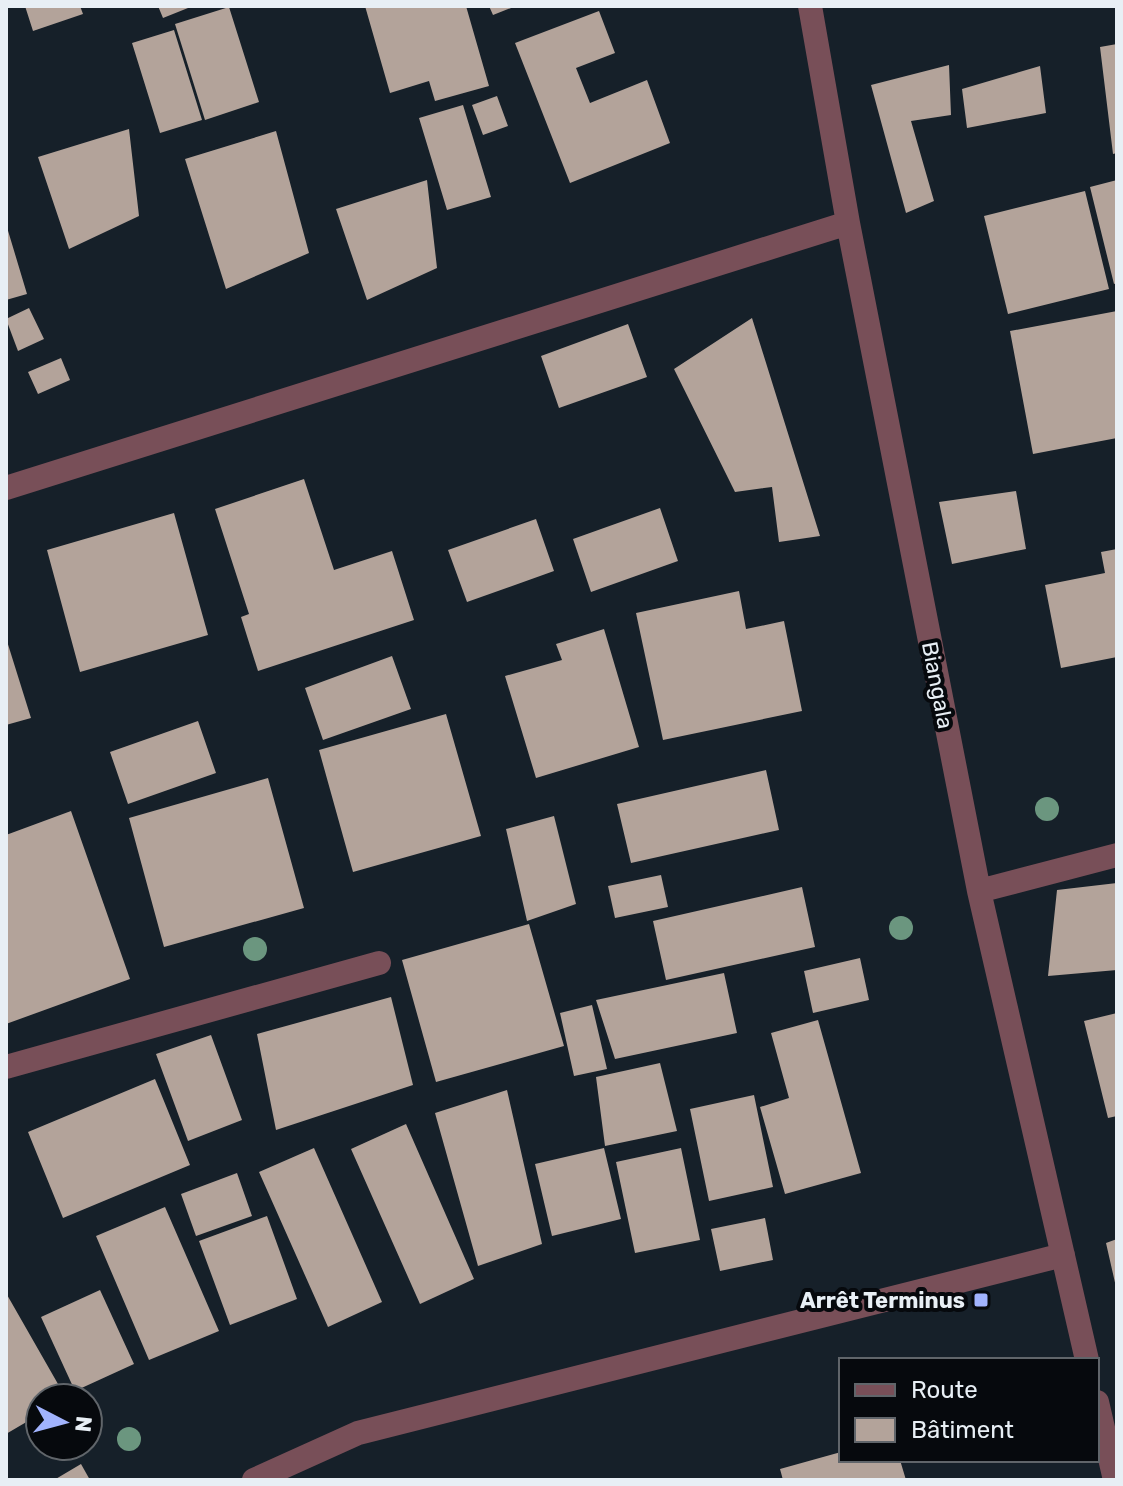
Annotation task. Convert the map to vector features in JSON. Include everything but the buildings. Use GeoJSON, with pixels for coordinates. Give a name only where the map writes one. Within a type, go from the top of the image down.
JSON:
{"type":"FeatureCollection","features":[{"type":"Feature","properties":{"kind":"street","name":"Biangala"},"geometry":{"type":"LineString","coordinates":[[810,6],[848,223],[979,891],[1087,1358]]}},
{"type":"Feature","properties":{"kind":"street"},"geometry":{"type":"LineString","coordinates":[[6,488],[848,223]]}},
{"type":"Feature","properties":{"kind":"street"},"geometry":{"type":"LineString","coordinates":[[979,891],[1117,855]]}},
{"type":"Feature","properties":{"kind":"street"},"geometry":{"type":"LineString","coordinates":[[6,1067],[379,963]]}},
{"type":"Feature","properties":{"kind":"street"},"geometry":{"type":"LineString","coordinates":[[254,1480],[358,1433],[1063,1255]]}},
{"type":"Feature","properties":{"kind":"street"},"geometry":{"type":"LineString","coordinates":[[1099,1411],[1115,1480]]}},
{"type":"Feature","properties":{"kind":"place","name":"Arrêt Terminus"},"geometry":{"type":"Point","coordinates":[981,1300]}}]}
